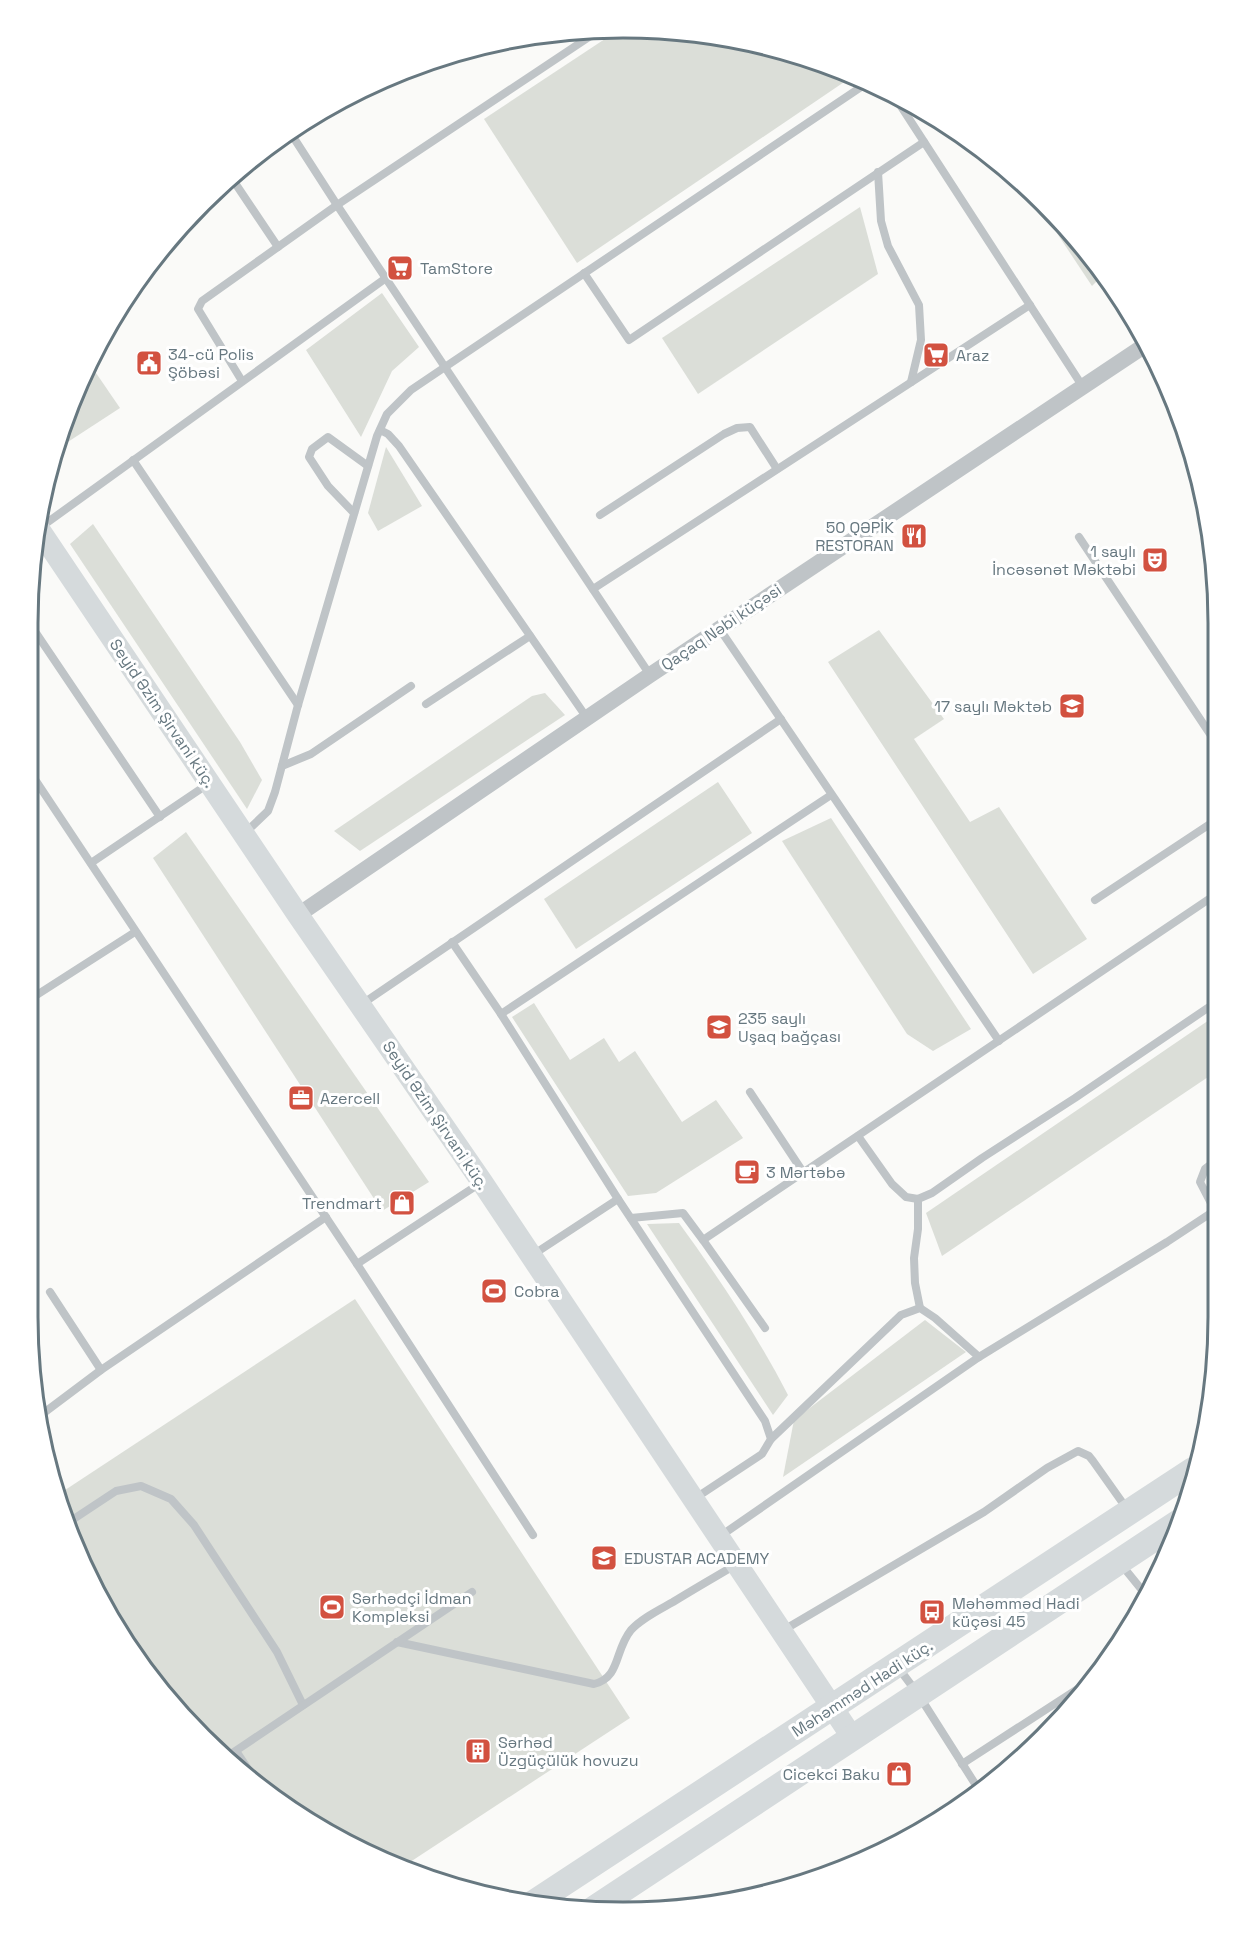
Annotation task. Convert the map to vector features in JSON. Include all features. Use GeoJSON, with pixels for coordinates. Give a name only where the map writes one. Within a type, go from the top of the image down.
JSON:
{"type":"FeatureCollection","features":[{"type":"Feature","properties":{"kind":"main road","name":"Seyid Əzim Şirvani küç."},"geometry":{"type":"LineString","coordinates":[[44,540],[482,1182],[852,1737]]}},
{"type":"Feature","properties":{"kind":"main road","name":"Məhəmməd Hadi küç."},"geometry":{"type":"LineString","coordinates":[[542,1896],[1186,1475]]}},
{"type":"Feature","properties":{"kind":"main road"},"geometry":{"type":"LineString","coordinates":[[605,1902],[1167,1530]]}},
{"type":"Feature","properties":{"kind":"main road"},"geometry":{"type":"LineString","coordinates":[[538,1896],[555,1888]]}},
{"type":"Feature","properties":{"kind":"street","name":"Qaçaq Nəbi küçəsi"},"geometry":{"type":"LineString","coordinates":[[298,915],[650,675],[1139,349]]}},
{"type":"Feature","properties":{"kind":"lane"},"geometry":{"type":"LineString","coordinates":[[242,381],[198,309],[202,301],[337,205],[586,39]]}},
{"type":"Feature","properties":{"kind":"lane"},"geometry":{"type":"LineString","coordinates":[[245,833],[268,811],[368,466],[387,414],[411,390],[445,366],[859,88]]}},
{"type":"Feature","properties":{"kind":"lane"},"geometry":{"type":"LineString","coordinates":[[903,110],[1083,387]]}},
{"type":"Feature","properties":{"kind":"lane"},"geometry":{"type":"LineString","coordinates":[[294,138],[650,675]]}},
{"type":"Feature","properties":{"kind":"lane"},"geometry":{"type":"LineString","coordinates":[[584,273],[629,340],[924,142]]}},
{"type":"Feature","properties":{"kind":"lane"},"geometry":{"type":"LineString","coordinates":[[878,172],[881,221],[888,246],[919,305],[921,340],[911,382]]}},
{"type":"Feature","properties":{"kind":"lane"},"geometry":{"type":"LineString","coordinates":[[234,186],[278,246]]}},
{"type":"Feature","properties":{"kind":"lane"},"geometry":{"type":"LineString","coordinates":[[47,520],[386,278]]}},
{"type":"Feature","properties":{"kind":"lane"},"geometry":{"type":"LineString","coordinates":[[593,589],[1030,305]]}},
{"type":"Feature","properties":{"kind":"lane"},"geometry":{"type":"LineString","coordinates":[[600,515],[724,434],[737,428],[750,427],[777,469]]}},
{"type":"Feature","properties":{"kind":"lane"},"geometry":{"type":"LineString","coordinates":[[380,430],[388,434],[399,446],[587,718]]}},
{"type":"Feature","properties":{"kind":"lane"},"geometry":{"type":"LineString","coordinates":[[354,513],[328,486],[309,457],[312,449],[328,437],[368,466]]}},
{"type":"Feature","properties":{"kind":"lane"},"geometry":{"type":"LineString","coordinates":[[132,460],[298,705]]}},
{"type":"Feature","properties":{"kind":"lane"},"geometry":{"type":"LineString","coordinates":[[1079,537],[1208,731]]}},
{"type":"Feature","properties":{"kind":"lane"},"geometry":{"type":"LineString","coordinates":[[720,628],[999,1041]]}},
{"type":"Feature","properties":{"kind":"lane"},"geometry":{"type":"LineString","coordinates":[[38,636],[160,817]]}},
{"type":"Feature","properties":{"kind":"lane"},"geometry":{"type":"LineString","coordinates":[[426,704],[530,636]]}},
{"type":"Feature","properties":{"kind":"lane"},"geometry":{"type":"LineString","coordinates":[[282,766],[311,754],[411,686]]}},
{"type":"Feature","properties":{"kind":"lane"},"geometry":{"type":"LineString","coordinates":[[360,1005],[781,719]]}},
{"type":"Feature","properties":{"kind":"lane"},"geometry":{"type":"LineString","coordinates":[[92,863],[210,783]]}},
{"type":"Feature","properties":{"kind":"lane"},"geometry":{"type":"LineString","coordinates":[[38,784],[357,1264],[533,1535]]}},
{"type":"Feature","properties":{"kind":"lane"},"geometry":{"type":"LineString","coordinates":[[501,1014],[831,795]]}},
{"type":"Feature","properties":{"kind":"lane"},"geometry":{"type":"LineString","coordinates":[[1095,900],[1208,825]]}},
{"type":"Feature","properties":{"kind":"lane"},"geometry":{"type":"LineString","coordinates":[[703,1240],[1208,900]]}},
{"type":"Feature","properties":{"kind":"lane"},"geometry":{"type":"LineString","coordinates":[[38,994],[135,932]]}},
{"type":"Feature","properties":{"kind":"lane"},"geometry":{"type":"LineString","coordinates":[[452,942],[765,1421],[771,1439]]}},
{"type":"Feature","properties":{"kind":"lane"},"geometry":{"type":"LineString","coordinates":[[858,1136],[892,1184],[906,1197],[918,1198],[932,1193],[1208,1008]]}},
{"type":"Feature","properties":{"kind":"lane"},"geometry":{"type":"LineString","coordinates":[[750,1092],[803,1172]]}},
{"type":"Feature","properties":{"kind":"lane"},"geometry":{"type":"LineString","coordinates":[[1208,1166],[1200,1182],[1208,1198]]}},
{"type":"Feature","properties":{"kind":"lane"},"geometry":{"type":"LineString","coordinates":[[357,1264],[482,1182]]}},
{"type":"Feature","properties":{"kind":"lane"},"geometry":{"type":"LineString","coordinates":[[918,1198],[918,1229],[914,1258],[915,1283],[920,1308],[935,1318],[979,1357]]}},
{"type":"Feature","properties":{"kind":"lane"},"geometry":{"type":"LineString","coordinates":[[531,1256],[618,1199]]}},
{"type":"Feature","properties":{"kind":"lane"},"geometry":{"type":"LineString","coordinates":[[631,1218],[683,1213],[765,1328]]}},
{"type":"Feature","properties":{"kind":"lane"},"geometry":{"type":"LineString","coordinates":[[718,1538],[979,1357],[1167,1242],[1208,1214]]}},
{"type":"Feature","properties":{"kind":"lane"},"geometry":{"type":"LineString","coordinates":[[46,1411],[101,1370],[326,1217]]}},
{"type":"Feature","properties":{"kind":"lane"},"geometry":{"type":"LineString","coordinates":[[50,1292],[101,1370]]}},
{"type":"Feature","properties":{"kind":"lane"},"geometry":{"type":"LineString","coordinates":[[693,1499],[762,1454],[771,1439],[901,1315],[920,1308]]}},
{"type":"Feature","properties":{"kind":"lane"},"geometry":{"type":"LineString","coordinates":[[782,1631],[984,1512],[1047,1468],[1078,1451],[1093,1461],[1130,1512]]}},
{"type":"Feature","properties":{"kind":"lane"},"geometry":{"type":"LineString","coordinates":[[74,1519],[116,1491],[141,1486],[171,1499],[194,1525],[277,1652],[303,1705]]}},
{"type":"Feature","properties":{"kind":"lane"},"geometry":{"type":"LineString","coordinates":[[1118,1562],[1140,1588]]}},
{"type":"Feature","properties":{"kind":"lane"},"geometry":{"type":"LineString","coordinates":[[397,1642],[594,1684],[605,1682],[612,1674],[617,1655],[632,1630],[650,1616],[737,1564]]}},
{"type":"Feature","properties":{"kind":"lane"},"geometry":{"type":"LineString","coordinates":[[233,1753],[472,1592]]}},
{"type":"Feature","properties":{"kind":"lane"},"geometry":{"type":"LineString","coordinates":[[897,1665],[975,1785]]}},
{"type":"Feature","properties":{"kind":"lane"},"geometry":{"type":"LineString","coordinates":[[962,1764],[1070,1694]]}},
{"type":"Feature","properties":{"kind":"lane"},"geometry":{"type":"LineString","coordinates":[[236,1751],[244,1763]]}},
{"type":"Feature","properties":{"kind":"shaded area"},"geometry":{"type":"Polygon","coordinates":[[[606,38],[661,39],[737,49],[774,57],[845,82],[577,263],[484,119],[606,38]]]}},
{"type":"Feature","properties":{"kind":"shaded area"},"geometry":{"type":"Polygon","coordinates":[[[860,207],[878,274],[698,394],[662,338],[860,207]]]}},
{"type":"Feature","properties":{"kind":"shaded area"},"geometry":{"type":"Polygon","coordinates":[[[1053,228],[1097,281],[1092,286],[1053,228]]]}},
{"type":"Feature","properties":{"kind":"shaded area"},"geometry":{"type":"Polygon","coordinates":[[[382,293],[419,347],[392,371],[361,437],[306,350],[382,293]]]}},
{"type":"Feature","properties":{"kind":"shaded area"},"geometry":{"type":"Polygon","coordinates":[[[96,373],[120,408],[66,443],[82,399],[96,373]]]}},
{"type":"Feature","properties":{"kind":"shaded area"},"geometry":{"type":"Polygon","coordinates":[[[386,447],[422,506],[378,531],[368,513],[386,447]]]}},
{"type":"Feature","properties":{"kind":"shaded area"},"geometry":{"type":"Polygon","coordinates":[[[93,524],[240,742],[262,780],[247,809],[70,544],[93,524]]]}},
{"type":"Feature","properties":{"kind":"shaded area"},"geometry":{"type":"Polygon","coordinates":[[[879,630],[944,719],[914,739],[970,822],[999,807],[1087,939],[1033,974],[828,662],[879,630]]]}},
{"type":"Feature","properties":{"kind":"shaded area"},"geometry":{"type":"Polygon","coordinates":[[[545,693],[565,715],[360,851],[334,831],[532,696],[545,693]]]}},
{"type":"Feature","properties":{"kind":"shaded area"},"geometry":{"type":"Polygon","coordinates":[[[718,782],[752,833],[576,949],[544,899],[718,782]]]}},
{"type":"Feature","properties":{"kind":"shaded area"},"geometry":{"type":"Polygon","coordinates":[[[831,818],[971,1029],[933,1051],[907,1034],[782,841],[831,818]]]}},
{"type":"Feature","properties":{"kind":"shaded area"},"geometry":{"type":"Polygon","coordinates":[[[186,832],[429,1182],[382,1211],[153,858],[186,832]]]}},
{"type":"Feature","properties":{"kind":"shaded area"},"geometry":{"type":"Polygon","coordinates":[[[534,1003],[570,1060],[604,1038],[619,1062],[635,1051],[682,1122],[716,1100],[743,1138],[656,1193],[628,1196],[512,1017],[534,1003]]]}},
{"type":"Feature","properties":{"kind":"shaded area"},"geometry":{"type":"Polygon","coordinates":[[[1208,1021],[1208,1077],[942,1256],[926,1213],[1208,1021]]]}},
{"type":"Feature","properties":{"kind":"shaded area"},"geometry":{"type":"Polygon","coordinates":[[[679,1223],[737,1307],[788,1395],[773,1415],[647,1224],[679,1223]]]}},
{"type":"Feature","properties":{"kind":"shaded area","name":"Sərhədçi İdman Kompleksi"},"geometry":{"type":"Polygon","coordinates":[[[355,1299],[630,1718],[410,1862],[399,1858],[330,1824],[266,1782],[209,1731],[183,1703],[158,1674],[116,1610],[82,1541],[64,1491],[355,1299]]]}},
{"type":"Feature","properties":{"kind":"shaded area"},"geometry":{"type":"Polygon","coordinates":[[[925,1320],[966,1352],[783,1477],[794,1420],[925,1320]]]}},
{"type":"Feature","properties":{"kind":"place","name":"TamStore"},"geometry":{"type":"Point","coordinates":[400,268]}},
{"type":"Feature","properties":{"kind":"place","name":"Araz"},"geometry":{"type":"Point","coordinates":[936,355]}},
{"type":"Feature","properties":{"kind":"place","name":"34-cü Polis Şöbəsi"},"geometry":{"type":"Point","coordinates":[149,363]}},
{"type":"Feature","properties":{"kind":"place","name":"50 QƏPİK RESTORAN"},"geometry":{"type":"Point","coordinates":[914,536]}},
{"type":"Feature","properties":{"kind":"place","name":"1 saylı İncəsənət Məktəbi"},"geometry":{"type":"Point","coordinates":[1155,560]}},
{"type":"Feature","properties":{"kind":"place","name":"17 saylı Məktəb"},"geometry":{"type":"Point","coordinates":[1072,706]}},
{"type":"Feature","properties":{"kind":"place","name":"235 saylı Uşaq bağçası"},"geometry":{"type":"Point","coordinates":[719,1027]}},
{"type":"Feature","properties":{"kind":"place","name":"Azercell"},"geometry":{"type":"Point","coordinates":[301,1098]}},
{"type":"Feature","properties":{"kind":"place","name":"3 Mərtəbə"},"geometry":{"type":"Point","coordinates":[747,1172]}},
{"type":"Feature","properties":{"kind":"place","name":"Trendmart"},"geometry":{"type":"Point","coordinates":[402,1203]}},
{"type":"Feature","properties":{"kind":"place","name":"Cobra"},"geometry":{"type":"Point","coordinates":[494,1291]}},
{"type":"Feature","properties":{"kind":"place","name":"EDUSTAR ACADEMY"},"geometry":{"type":"Point","coordinates":[604,1558]}},
{"type":"Feature","properties":{"kind":"place","name":"Sərhədçi İdman Kompleksi"},"geometry":{"type":"Point","coordinates":[332,1607]}},
{"type":"Feature","properties":{"kind":"place","name":"Məhəmməd Hadi küçəsi 45"},"geometry":{"type":"Point","coordinates":[932,1612]}},
{"type":"Feature","properties":{"kind":"place","name":"Sərhəd Üzgüçülük hovuzu"},"geometry":{"type":"Point","coordinates":[478,1751]}},
{"type":"Feature","properties":{"kind":"place","name":"Cicekci Baku"},"geometry":{"type":"Point","coordinates":[899,1774]}}]}
